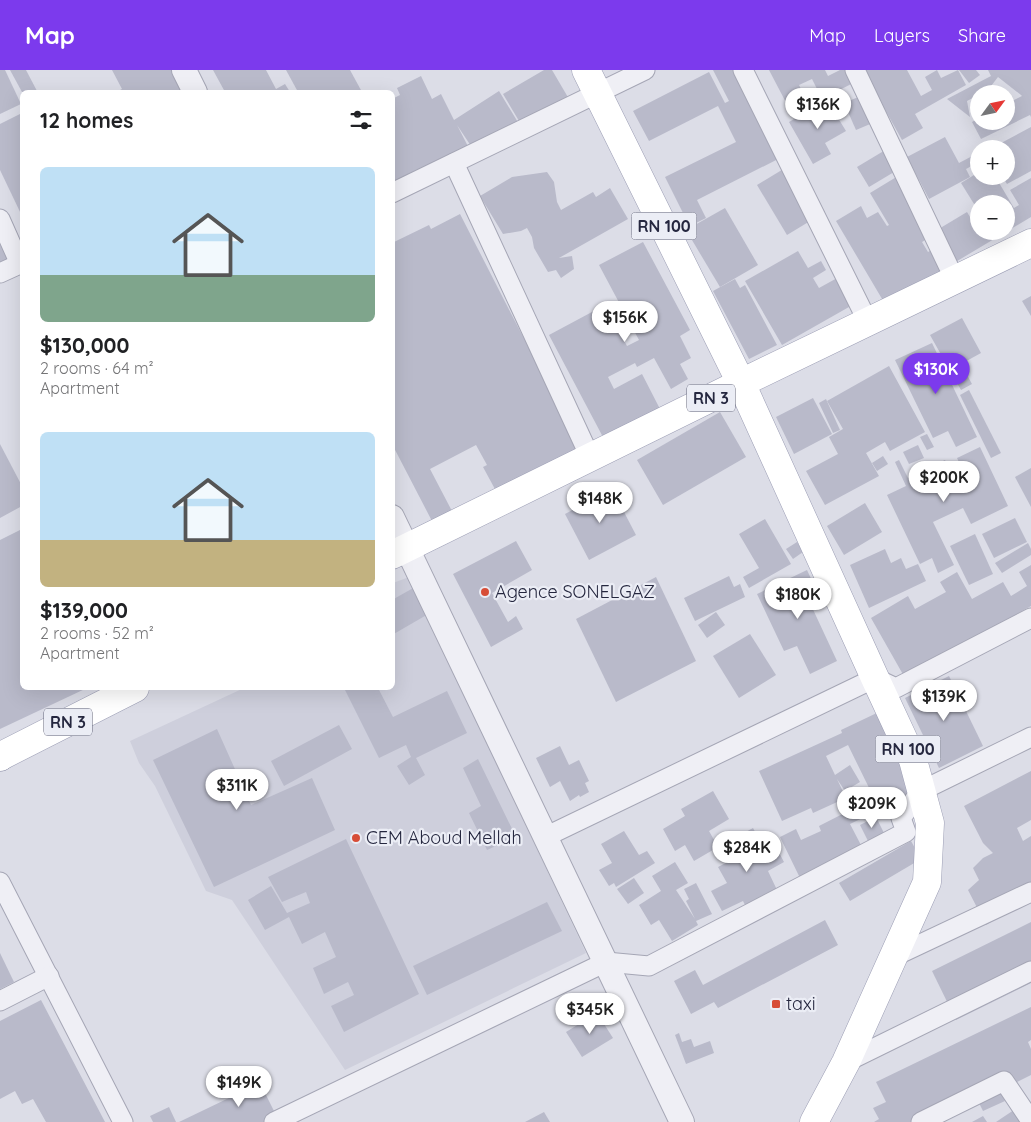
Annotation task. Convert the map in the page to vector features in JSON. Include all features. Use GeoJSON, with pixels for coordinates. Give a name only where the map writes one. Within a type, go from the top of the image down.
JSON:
{"type":"FeatureCollection","features":[{"type":"Feature","properties":{"kind":"main road","name":"RN 100"},"geometry":{"type":"LineString","coordinates":[[592,81],[740,383],[913,760],[930,823],[927,882],[846,1062],[814,1122]]}},
{"type":"Feature","properties":{"kind":"main road","name":"RN 3"},"geometry":{"type":"LineString","coordinates":[[400,552],[740,383],[1031,243]]}},
{"type":"Feature","properties":{"kind":"main road","name":"RN 3"},"geometry":{"type":"LineString","coordinates":[[0,756],[131,690]]}},
{"type":"Feature","properties":{"kind":"street"},"geometry":{"type":"LineString","coordinates":[[184,70],[194,90]]}},
{"type":"Feature","properties":{"kind":"street"},"geometry":{"type":"LineString","coordinates":[[395,192],[454,163],[592,81],[645,70]]}},
{"type":"Feature","properties":{"kind":"street"},"geometry":{"type":"LineString","coordinates":[[744,70],[868,322]]}},
{"type":"Feature","properties":{"kind":"street"},"geometry":{"type":"LineString","coordinates":[[855,70],[955,280]]}},
{"type":"Feature","properties":{"kind":"street"},"geometry":{"type":"LineString","coordinates":[[454,163],[590,457]]}},
{"type":"Feature","properties":{"kind":"street"},"geometry":{"type":"LineString","coordinates":[[0,220],[20,261]]}},
{"type":"Feature","properties":{"kind":"street"},"geometry":{"type":"LineString","coordinates":[[0,273],[20,263]]}},
{"type":"Feature","properties":{"kind":"street"},"geometry":{"type":"LineString","coordinates":[[395,530],[400,552],[545,836],[682,1122]]}},
{"type":"Feature","properties":{"kind":"street"},"geometry":{"type":"LineString","coordinates":[[545,836],[875,678],[896,688],[1031,618]]}},
{"type":"Feature","properties":{"kind":"street"},"geometry":{"type":"LineString","coordinates":[[274,1122],[606,962],[649,966],[906,832],[901,818],[921,791],[1031,737]]}},
{"type":"Feature","properties":{"kind":"street"},"geometry":{"type":"LineString","coordinates":[[0,882],[123,1122]]}},
{"type":"Feature","properties":{"kind":"street"},"geometry":{"type":"LineString","coordinates":[[893,957],[1031,892]]}},
{"type":"Feature","properties":{"kind":"street"},"geometry":{"type":"LineString","coordinates":[[846,1062],[1031,971]]}},
{"type":"Feature","properties":{"kind":"street"},"geometry":{"type":"LineString","coordinates":[[0,1000],[49,976]]}},
{"type":"Feature","properties":{"kind":"street"},"geometry":{"type":"LineString","coordinates":[[921,1122],[1004,1082],[1031,1121]]}},
{"type":"Feature","properties":{"kind":"shaded area","name":"CEM Aboud Mellah"},"geometry":{"type":"Polygon","coordinates":[[[409,577],[586,953],[345,1070],[232,900],[206,891],[155,786],[139,763],[130,741],[240,690],[395,690],[395,582],[409,577]]]}},
{"type":"Feature","properties":{"kind":"building"},"geometry":{"type":"Polygon","coordinates":[[[0,70],[5,70],[20,104],[0,114],[0,70]]]}},
{"type":"Feature","properties":{"kind":"building"},"geometry":{"type":"Polygon","coordinates":[[[10,70],[26,70],[36,90],[21,90],[10,70]]]}},
{"type":"Feature","properties":{"kind":"building"},"geometry":{"type":"Polygon","coordinates":[[[112,70],[171,70],[182,90],[120,90],[122,89],[112,70]]]}},
{"type":"Feature","properties":{"kind":"building"},"geometry":{"type":"Polygon","coordinates":[[[213,70],[266,70],[276,89],[285,84],[289,90],[224,90],[213,70]]]}},
{"type":"Feature","properties":{"kind":"building"},"geometry":{"type":"Polygon","coordinates":[[[286,70],[350,70],[361,90],[297,90],[286,70]]]}},
{"type":"Feature","properties":{"kind":"building"},"geometry":{"type":"Polygon","coordinates":[[[544,70],[552,70],[569,99],[522,126],[503,94],[544,70]]]}},
{"type":"Feature","properties":{"kind":"building"},"geometry":{"type":"Polygon","coordinates":[[[713,70],[741,70],[784,156],[697,200],[706,218],[686,228],[679,215],[683,213],[665,177],[736,142],[718,106],[649,141],[633,111],[709,72],[725,103],[729,101],[713,70]]]}},
{"type":"Feature","properties":{"kind":"building"},"geometry":{"type":"Polygon","coordinates":[[[769,70],[825,70],[828,76],[840,70],[852,70],[857,81],[822,99],[812,79],[799,85],[808,103],[791,112],[769,70]]]}},
{"type":"Feature","properties":{"kind":"building"},"geometry":{"type":"Polygon","coordinates":[[[863,70],[907,70],[921,96],[932,90],[925,77],[937,70],[941,78],[958,70],[966,85],[915,114],[923,128],[902,140],[863,70]]]}},
{"type":"Feature","properties":{"kind":"building"},"geometry":{"type":"Polygon","coordinates":[[[959,70],[976,70],[980,75],[969,83],[959,70]]]}},
{"type":"Feature","properties":{"kind":"building"},"geometry":{"type":"Polygon","coordinates":[[[988,70],[1031,70],[1031,117],[1030,115],[1015,122],[1015,100],[1022,96],[1015,90],[1015,85],[1008,85],[998,77],[992,85],[974,85],[991,76],[988,70]]]}},
{"type":"Feature","properties":{"kind":"building"},"geometry":{"type":"Polygon","coordinates":[[[421,76],[432,99],[441,94],[454,120],[499,91],[519,124],[475,152],[457,125],[473,156],[395,195],[395,98],[400,95],[397,88],[421,76]]]}},
{"type":"Feature","properties":{"kind":"building"},"geometry":{"type":"Polygon","coordinates":[[[970,87],[970,99],[967,101],[970,117],[947,99],[970,87]]]}},
{"type":"Feature","properties":{"kind":"building"},"geometry":{"type":"Polygon","coordinates":[[[863,95],[875,122],[856,130],[844,103],[863,95]]]}},
{"type":"Feature","properties":{"kind":"building"},"geometry":{"type":"Polygon","coordinates":[[[827,100],[846,131],[825,143],[831,154],[813,164],[789,122],[827,100]]]}},
{"type":"Feature","properties":{"kind":"building"},"geometry":{"type":"Polygon","coordinates":[[[20,114],[20,212],[0,170],[0,124],[20,114]]]}},
{"type":"Feature","properties":{"kind":"building"},"geometry":{"type":"Polygon","coordinates":[[[1031,127],[1031,171],[1015,180],[1015,140],[1007,140],[1031,127]]]}},
{"type":"Feature","properties":{"kind":"building"},"geometry":{"type":"Polygon","coordinates":[[[976,130],[999,130],[981,139],[976,130]]]}},
{"type":"Feature","properties":{"kind":"building"},"geometry":{"type":"Polygon","coordinates":[[[945,137],[959,163],[970,157],[970,167],[966,169],[970,177],[929,199],[907,157],[945,137]]]}},
{"type":"Feature","properties":{"kind":"building"},"geometry":{"type":"Polygon","coordinates":[[[887,149],[899,169],[869,187],[857,167],[887,149]]]}},
{"type":"Feature","properties":{"kind":"building"},"geometry":{"type":"Polygon","coordinates":[[[795,162],[825,212],[787,235],[757,185],[795,162]]]}},
{"type":"Feature","properties":{"kind":"building"},"geometry":{"type":"Polygon","coordinates":[[[547,172],[554,182],[557,202],[561,210],[593,192],[596,197],[610,188],[628,219],[559,258],[572,256],[574,269],[561,278],[556,270],[548,272],[534,248],[532,237],[527,228],[503,234],[480,196],[512,177],[547,172]]]}},
{"type":"Feature","properties":{"kind":"building"},"geometry":{"type":"Polygon","coordinates":[[[898,176],[933,235],[922,242],[928,252],[945,242],[937,230],[967,212],[970,217],[970,240],[992,240],[922,282],[888,309],[836,221],[861,206],[867,218],[878,212],[887,226],[889,225],[870,193],[898,176]]]}},
{"type":"Feature","properties":{"kind":"building"},"geometry":{"type":"Polygon","coordinates":[[[970,178],[970,185],[1000,185],[1006,195],[970,195],[970,198],[961,183],[970,178]]]}},
{"type":"Feature","properties":{"kind":"building"},"geometry":{"type":"Polygon","coordinates":[[[1031,178],[1031,217],[1015,227],[1015,207],[1019,205],[1015,195],[1010,190],[1031,178]]]}},
{"type":"Feature","properties":{"kind":"building"},"geometry":{"type":"Polygon","coordinates":[[[725,208],[758,265],[720,287],[686,230],[725,208]]]}},
{"type":"Feature","properties":{"kind":"building"},"geometry":{"type":"Polygon","coordinates":[[[460,214],[580,448],[496,491],[483,467],[487,465],[476,445],[430,469],[453,513],[433,523],[395,450],[395,242],[429,225],[431,229],[460,214]]]}},
{"type":"Feature","properties":{"kind":"building"},"geometry":{"type":"Polygon","coordinates":[[[0,232],[18,262],[0,273],[0,232]]]}},
{"type":"Feature","properties":{"kind":"building"},"geometry":{"type":"Polygon","coordinates":[[[643,242],[690,330],[680,336],[691,358],[680,364],[688,379],[671,389],[654,358],[637,367],[635,363],[608,377],[614,389],[642,374],[660,409],[604,439],[549,335],[605,305],[627,346],[639,340],[599,265],[643,242]]]}},
{"type":"Feature","properties":{"kind":"building"},"geometry":{"type":"Polygon","coordinates":[[[798,251],[808,268],[821,261],[826,270],[813,278],[819,288],[848,272],[856,303],[782,345],[745,281],[798,251]]]}},
{"type":"Feature","properties":{"kind":"building"},"geometry":{"type":"Polygon","coordinates":[[[735,279],[740,288],[745,285],[777,345],[749,359],[713,291],[735,279]]]}},
{"type":"Feature","properties":{"kind":"building"},"geometry":{"type":"Polygon","coordinates":[[[1031,296],[1031,316],[1022,301],[1031,296]]]}},
{"type":"Feature","properties":{"kind":"building"},"geometry":{"type":"Polygon","coordinates":[[[962,318],[981,353],[961,364],[972,384],[961,390],[930,335],[962,318]]]}},
{"type":"Feature","properties":{"kind":"building"},"geometry":{"type":"Polygon","coordinates":[[[932,343],[977,437],[956,447],[948,431],[933,438],[895,360],[932,343]]]}},
{"type":"Feature","properties":{"kind":"building"},"geometry":{"type":"Polygon","coordinates":[[[889,366],[925,432],[890,451],[885,442],[866,453],[879,476],[825,505],[806,471],[838,454],[829,437],[843,429],[827,401],[889,366]]]}},
{"type":"Feature","properties":{"kind":"building"},"geometry":{"type":"Polygon","coordinates":[[[969,390],[1001,453],[991,458],[960,395],[969,390]]]}},
{"type":"Feature","properties":{"kind":"building"},"geometry":{"type":"Polygon","coordinates":[[[813,398],[832,434],[794,454],[776,417],[813,398]]]}},
{"type":"Feature","properties":{"kind":"building"},"geometry":{"type":"Polygon","coordinates":[[[826,399],[840,430],[833,433],[819,403],[826,399]]]}},
{"type":"Feature","properties":{"kind":"building"},"geometry":{"type":"Polygon","coordinates":[[[720,412],[746,457],[663,505],[637,460],[720,412]]]}},
{"type":"Feature","properties":{"kind":"building"},"geometry":{"type":"Polygon","coordinates":[[[927,434],[934,447],[927,450],[920,437],[927,434]]]}},
{"type":"Feature","properties":{"kind":"building"},"geometry":{"type":"Polygon","coordinates":[[[0,444],[20,482],[20,507],[0,518],[0,444]]]}},
{"type":"Feature","properties":{"kind":"building"},"geometry":{"type":"Polygon","coordinates":[[[918,445],[924,458],[909,464],[903,452],[918,445]]]}},
{"type":"Feature","properties":{"kind":"building"},"geometry":{"type":"Polygon","coordinates":[[[980,447],[1008,506],[971,524],[963,508],[933,522],[954,565],[938,573],[932,558],[920,564],[887,495],[906,486],[895,462],[899,460],[908,478],[945,460],[956,484],[967,479],[957,458],[980,447]]]}},
{"type":"Feature","properties":{"kind":"building"},"geometry":{"type":"Polygon","coordinates":[[[883,456],[888,464],[877,471],[872,463],[883,456]]]}},
{"type":"Feature","properties":{"kind":"building"},"geometry":{"type":"Polygon","coordinates":[[[1031,468],[1031,507],[1015,477],[1031,468]]]}},
{"type":"Feature","properties":{"kind":"building"},"geometry":{"type":"Polygon","coordinates":[[[612,489],[636,535],[589,560],[565,514],[612,489]]]}},
{"type":"Feature","properties":{"kind":"building"},"geometry":{"type":"Polygon","coordinates":[[[865,503],[882,532],[844,555],[827,526],[865,503]]]}},
{"type":"Feature","properties":{"kind":"building"},"geometry":{"type":"Polygon","coordinates":[[[1015,518],[1027,542],[994,558],[982,534],[1015,518]]]}},
{"type":"Feature","properties":{"kind":"building"},"geometry":{"type":"Polygon","coordinates":[[[765,519],[791,564],[749,588],[743,577],[759,568],[739,534],[765,519]]]}},
{"type":"Feature","properties":{"kind":"building"},"geometry":{"type":"Polygon","coordinates":[[[20,530],[20,690],[83,690],[0,729],[0,540],[20,530]]]}},
{"type":"Feature","properties":{"kind":"building"},"geometry":{"type":"Polygon","coordinates":[[[975,534],[993,574],[969,585],[950,546],[975,534]]]}},
{"type":"Feature","properties":{"kind":"building"},"geometry":{"type":"Polygon","coordinates":[[[516,541],[532,570],[492,593],[508,622],[516,616],[523,629],[491,647],[453,574],[516,541]]]}},
{"type":"Feature","properties":{"kind":"building"},"geometry":{"type":"Polygon","coordinates":[[[797,542],[803,552],[793,559],[786,549],[797,542]]]}},
{"type":"Feature","properties":{"kind":"building"},"geometry":{"type":"Polygon","coordinates":[[[1028,543],[1031,555],[1002,573],[995,563],[1028,543]]]}},
{"type":"Feature","properties":{"kind":"building"},"geometry":{"type":"Polygon","coordinates":[[[885,549],[891,563],[901,558],[906,569],[918,564],[926,581],[869,608],[850,565],[885,549]]]}},
{"type":"Feature","properties":{"kind":"building"},"geometry":{"type":"Polygon","coordinates":[[[1031,565],[1031,606],[905,678],[871,618],[908,596],[915,609],[946,592],[940,582],[957,572],[972,599],[1003,582],[1011,596],[1027,586],[1019,572],[1031,565]]]}},
{"type":"Feature","properties":{"kind":"building"},"geometry":{"type":"Polygon","coordinates":[[[807,570],[820,598],[810,603],[837,661],[810,674],[797,646],[784,651],[757,594],[807,570]]]}},
{"type":"Feature","properties":{"kind":"building"},"geometry":{"type":"Polygon","coordinates":[[[729,576],[734,587],[740,584],[745,597],[695,621],[684,598],[729,576]]]}},
{"type":"Feature","properties":{"kind":"building"},"geometry":{"type":"Polygon","coordinates":[[[656,577],[696,661],[616,702],[576,619],[656,577]]]}},
{"type":"Feature","properties":{"kind":"building"},"geometry":{"type":"Polygon","coordinates":[[[415,587],[430,613],[395,633],[395,598],[415,587]]]}},
{"type":"Feature","properties":{"kind":"building"},"geometry":{"type":"Polygon","coordinates":[[[716,612],[725,625],[707,638],[698,625],[716,612]]]}},
{"type":"Feature","properties":{"kind":"building"},"geometry":{"type":"Polygon","coordinates":[[[750,634],[776,675],[739,698],[713,656],[750,634]]]}},
{"type":"Feature","properties":{"kind":"building"},"geometry":{"type":"Polygon","coordinates":[[[949,676],[983,746],[939,768],[905,698],[949,676]]]}},
{"type":"Feature","properties":{"kind":"building"},"geometry":{"type":"Polygon","coordinates":[[[345,690],[379,690],[393,717],[447,691],[467,733],[416,758],[425,775],[409,785],[397,766],[411,757],[406,745],[379,758],[345,690]]]}},
{"type":"Feature","properties":{"kind":"building"},"geometry":{"type":"Polygon","coordinates":[[[881,711],[920,790],[850,824],[862,847],[800,878],[780,837],[796,829],[801,840],[821,831],[819,826],[874,798],[848,745],[826,756],[835,775],[850,765],[860,782],[845,791],[837,779],[846,798],[813,813],[811,808],[782,821],[759,771],[842,733],[841,730],[881,711]]]}},
{"type":"Feature","properties":{"kind":"building"},"geometry":{"type":"Polygon","coordinates":[[[339,725],[352,749],[284,786],[271,761],[339,725]]]}},
{"type":"Feature","properties":{"kind":"building"},"geometry":{"type":"Polygon","coordinates":[[[217,729],[251,805],[312,778],[335,830],[214,887],[153,760],[217,729]]]}},
{"type":"Feature","properties":{"kind":"building"},"geometry":{"type":"Polygon","coordinates":[[[560,746],[569,765],[579,760],[589,781],[585,783],[589,792],[580,797],[579,795],[570,801],[560,781],[550,787],[536,758],[560,746]]]}},
{"type":"Feature","properties":{"kind":"building"},"geometry":{"type":"Polygon","coordinates":[[[478,759],[516,837],[487,850],[469,813],[481,806],[463,768],[478,759]]]}},
{"type":"Feature","properties":{"kind":"building"},"geometry":{"type":"Polygon","coordinates":[[[1031,771],[1031,820],[1017,828],[1023,841],[1031,836],[1031,899],[986,925],[968,890],[979,880],[973,868],[983,858],[993,853],[983,843],[964,806],[1031,771]]]}},
{"type":"Feature","properties":{"kind":"building"},"geometry":{"type":"Polygon","coordinates":[[[713,791],[729,819],[709,831],[718,847],[694,861],[685,845],[675,851],[663,829],[685,816],[681,809],[713,791]]]}},
{"type":"Feature","properties":{"kind":"building"},"geometry":{"type":"Polygon","coordinates":[[[876,817],[884,833],[868,841],[860,825],[876,817]]]}},
{"type":"Feature","properties":{"kind":"building"},"geometry":{"type":"Polygon","coordinates":[[[753,828],[766,852],[776,847],[784,862],[768,871],[777,890],[746,907],[743,901],[722,911],[711,891],[727,883],[718,867],[739,856],[731,840],[753,828]]]}},
{"type":"Feature","properties":{"kind":"building"},"geometry":{"type":"Polygon","coordinates":[[[624,831],[639,855],[647,851],[655,863],[616,887],[614,883],[609,886],[599,870],[612,863],[601,844],[624,831]]]}},
{"type":"Feature","properties":{"kind":"building"},"geometry":{"type":"Polygon","coordinates":[[[346,839],[419,994],[344,1032],[331,1006],[354,995],[348,982],[324,994],[313,968],[336,957],[325,932],[302,944],[289,917],[265,930],[248,900],[271,886],[287,913],[310,903],[306,892],[282,902],[268,877],[346,839]]]}},
{"type":"Feature","properties":{"kind":"building"},"geometry":{"type":"Polygon","coordinates":[[[911,841],[921,859],[850,901],[839,883],[911,841]]]}},
{"type":"Feature","properties":{"kind":"building"},"geometry":{"type":"Polygon","coordinates":[[[675,862],[688,883],[676,890],[695,919],[686,901],[689,899],[684,889],[696,883],[712,914],[696,921],[698,925],[672,941],[659,920],[651,925],[639,905],[661,891],[652,876],[675,862]]]}},
{"type":"Feature","properties":{"kind":"building"},"geometry":{"type":"Polygon","coordinates":[[[634,878],[644,893],[628,904],[617,889],[634,878]]]}},
{"type":"Feature","properties":{"kind":"building"},"geometry":{"type":"Polygon","coordinates":[[[547,902],[562,931],[427,995],[413,966],[547,902]]]}},
{"type":"Feature","properties":{"kind":"building"},"geometry":{"type":"Polygon","coordinates":[[[825,920],[838,945],[718,1008],[714,1002],[691,1014],[674,981],[695,970],[703,985],[825,920]]]}},
{"type":"Feature","properties":{"kind":"building"},"geometry":{"type":"Polygon","coordinates":[[[1031,922],[1031,983],[956,1020],[932,971],[1031,922]]]}},
{"type":"Feature","properties":{"kind":"building"},"geometry":{"type":"Polygon","coordinates":[[[0,953],[14,982],[0,989],[0,953]]]}},
{"type":"Feature","properties":{"kind":"building"},"geometry":{"type":"Polygon","coordinates":[[[41,1000],[105,1122],[46,1122],[33,1099],[22,1104],[15,1091],[0,1099],[0,1021],[41,1000]]]}},
{"type":"Feature","properties":{"kind":"building"},"geometry":{"type":"Polygon","coordinates":[[[1031,1007],[1031,1040],[1028,1042],[1031,1049],[1031,1075],[1005,1088],[993,1077],[1005,1101],[983,1111],[979,1103],[940,1122],[874,1122],[879,1119],[873,1108],[886,1102],[876,1082],[1031,1007]]]}},
{"type":"Feature","properties":{"kind":"building"},"geometry":{"type":"Polygon","coordinates":[[[597,1013],[613,1038],[582,1057],[566,1032],[597,1013]]]}},
{"type":"Feature","properties":{"kind":"building"},"geometry":{"type":"Polygon","coordinates":[[[679,1033],[682,1042],[691,1039],[694,1047],[710,1041],[714,1053],[686,1064],[675,1035],[679,1033]]]}},
{"type":"Feature","properties":{"kind":"building"},"geometry":{"type":"Polygon","coordinates":[[[253,1083],[254,1085],[260,1083],[277,1117],[267,1122],[179,1122],[231,1097],[230,1094],[253,1083]]]}},
{"type":"Feature","properties":{"kind":"building"},"geometry":{"type":"Polygon","coordinates":[[[1020,1106],[1030,1122],[996,1122],[1020,1106]]]}},
{"type":"Feature","properties":{"kind":"building"},"geometry":{"type":"Polygon","coordinates":[[[169,1107],[176,1122],[153,1122],[150,1116],[169,1107]]]}},
{"type":"Feature","properties":{"kind":"building"},"geometry":{"type":"Polygon","coordinates":[[[544,1112],[550,1122],[525,1122],[544,1112]]]}},
{"type":"Feature","properties":{"kind":"building"},"geometry":{"type":"Polygon","coordinates":[[[983,1116],[987,1122],[972,1122],[983,1116]]]}},
{"type":"Feature","properties":{"kind":"place","name":"Agence SONELGAZ"},"geometry":{"type":"Point","coordinates":[485,592]}},
{"type":"Feature","properties":{"kind":"place","name":"CEM Aboud Mellah"},"geometry":{"type":"Point","coordinates":[356,838]}},
{"type":"Feature","properties":{"kind":"place","name":"taxi"},"geometry":{"type":"Point","coordinates":[776,1004]}}]}
